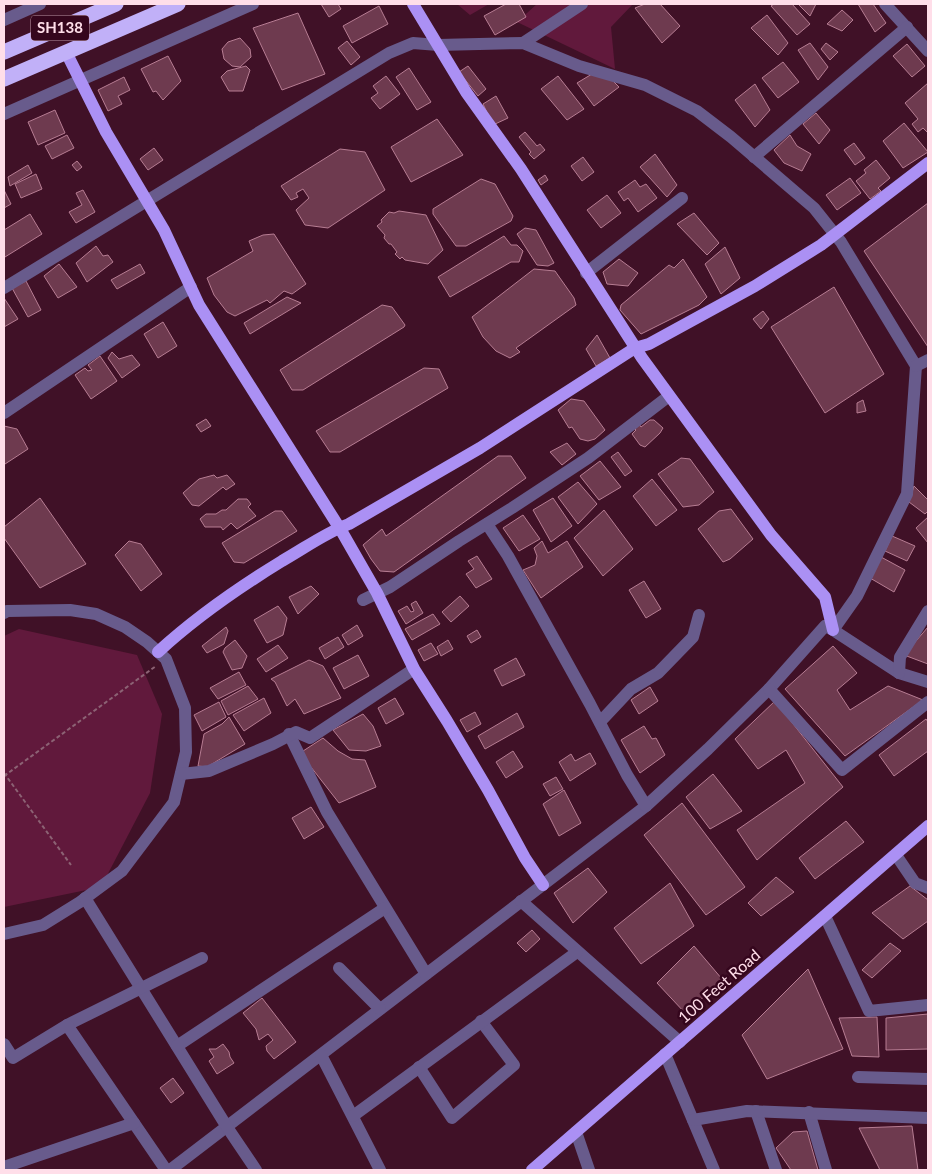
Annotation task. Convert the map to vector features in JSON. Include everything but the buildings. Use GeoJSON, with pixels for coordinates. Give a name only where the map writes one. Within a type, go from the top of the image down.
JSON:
{"type":"FeatureCollection","features":[{"type":"Feature","properties":{"kind":"highway","name":"SH138"},"geometry":{"type":"LineString","coordinates":[[4,52],[116,4]]}},
{"type":"Feature","properties":{"kind":"highway"},"geometry":{"type":"LineString","coordinates":[[4,79],[178,4]]}},
{"type":"Feature","properties":{"kind":"main road"},"geometry":{"type":"LineString","coordinates":[[413,4],[466,92],[521,169],[635,348],[771,535],[825,597],[833,630]]}},
{"type":"Feature","properties":{"kind":"main road"},"geometry":{"type":"LineString","coordinates":[[66,52],[106,132],[164,230],[199,305],[378,593],[414,669],[447,721],[525,858],[543,885]]}},
{"type":"Feature","properties":{"kind":"main road"},"geometry":{"type":"LineString","coordinates":[[162,656],[178,633],[234,591],[330,532],[349,524],[480,448],[635,348],[649,344],[755,286],[835,235],[928,163]]}},
{"type":"Feature","properties":{"kind":"main road","name":"100 Feet Road"},"geometry":{"type":"LineString","coordinates":[[532,1170],[928,826]]}},
{"type":"Feature","properties":{"kind":"street"},"geometry":{"type":"LineString","coordinates":[[4,20],[40,4]]}},
{"type":"Feature","properties":{"kind":"street"},"geometry":{"type":"LineString","coordinates":[[4,114],[253,4]]}},
{"type":"Feature","properties":{"kind":"street"},"geometry":{"type":"LineString","coordinates":[[523,43],[582,4]]}},
{"type":"Feature","properties":{"kind":"street"},"geometry":{"type":"LineString","coordinates":[[885,4],[928,51]]}},
{"type":"Feature","properties":{"kind":"street"},"geometry":{"type":"LineString","coordinates":[[754,157],[907,28]]}},
{"type":"Feature","properties":{"kind":"street"},"geometry":{"type":"LineString","coordinates":[[4,288],[389,53],[413,43],[438,45],[523,43],[579,66],[644,85],[697,111],[731,137],[814,208],[835,235],[922,363],[907,494],[857,596],[833,630]]}},
{"type":"Feature","properties":{"kind":"street"},"geometry":{"type":"LineString","coordinates":[[586,273],[682,198]]}},
{"type":"Feature","properties":{"kind":"street"},"geometry":{"type":"LineString","coordinates":[[4,413],[191,287]]}},
{"type":"Feature","properties":{"kind":"street"},"geometry":{"type":"LineString","coordinates":[[363,600],[390,587],[588,458],[669,396]]}},
{"type":"Feature","properties":{"kind":"street"},"geometry":{"type":"LineString","coordinates":[[487,524],[508,556],[600,722],[626,775],[646,806]]}},
{"type":"Feature","properties":{"kind":"street"},"geometry":{"type":"LineString","coordinates":[[4,613],[70,610],[96,614],[125,627],[147,642],[162,656],[185,708],[186,752],[174,802],[122,871],[43,925],[4,934]]}},
{"type":"Feature","properties":{"kind":"street"},"geometry":{"type":"LineString","coordinates":[[899,673],[900,657],[928,611]]}},
{"type":"Feature","properties":{"kind":"street"},"geometry":{"type":"LineString","coordinates":[[600,722],[631,689],[658,673],[693,637],[699,615]]}},
{"type":"Feature","properties":{"kind":"street"},"geometry":{"type":"LineString","coordinates":[[170,1170],[646,806],[708,749],[769,688],[825,626],[899,673],[928,682]]}},
{"type":"Feature","properties":{"kind":"street"},"geometry":{"type":"LineString","coordinates":[[181,774],[209,771],[273,744],[296,732],[310,738],[414,669]]}},
{"type":"Feature","properties":{"kind":"street"},"geometry":{"type":"LineString","coordinates":[[769,688],[842,770],[928,702]]}},
{"type":"Feature","properties":{"kind":"street"},"geometry":{"type":"LineString","coordinates":[[289,734],[327,812],[426,974]]}},
{"type":"Feature","properties":{"kind":"street"},"geometry":{"type":"LineString","coordinates":[[896,854],[915,883],[928,888]]}},
{"type":"Feature","properties":{"kind":"street"},"geometry":{"type":"LineString","coordinates":[[85,898],[227,1127],[256,1170]]}},
{"type":"Feature","properties":{"kind":"street"},"geometry":{"type":"LineString","coordinates":[[521,901],[680,1042]]}},
{"type":"Feature","properties":{"kind":"street"},"geometry":{"type":"LineString","coordinates":[[177,1046],[385,908]]}},
{"type":"Feature","properties":{"kind":"street"},"geometry":{"type":"LineString","coordinates":[[825,916],[869,1011],[928,1005]]}},
{"type":"Feature","properties":{"kind":"street"},"geometry":{"type":"LineString","coordinates":[[352,1116],[577,952]]}},
{"type":"Feature","properties":{"kind":"street"},"geometry":{"type":"LineString","coordinates":[[4,1044],[13,1058],[67,1025],[202,958]]}},
{"type":"Feature","properties":{"kind":"street"},"geometry":{"type":"LineString","coordinates":[[340,968],[380,1009]]}},
{"type":"Feature","properties":{"kind":"street"},"geometry":{"type":"LineString","coordinates":[[419,1067],[452,1118],[514,1065],[481,1021]]}},
{"type":"Feature","properties":{"kind":"street"},"geometry":{"type":"LineString","coordinates":[[67,1025],[166,1170]]}},
{"type":"Feature","properties":{"kind":"street"},"geometry":{"type":"LineString","coordinates":[[665,1054],[714,1170]]}},
{"type":"Feature","properties":{"kind":"street"},"geometry":{"type":"LineString","coordinates":[[321,1055],[380,1170]]}},
{"type":"Feature","properties":{"kind":"street"},"geometry":{"type":"LineString","coordinates":[[858,1077],[928,1079]]}},
{"type":"Feature","properties":{"kind":"street"},"geometry":{"type":"LineString","coordinates":[[693,1120],[747,1111],[928,1118]]}},
{"type":"Feature","properties":{"kind":"street"},"geometry":{"type":"LineString","coordinates":[[756,1111],[776,1170]]}},
{"type":"Feature","properties":{"kind":"street"},"geometry":{"type":"LineString","coordinates":[[808,1112],[826,1170]]}},
{"type":"Feature","properties":{"kind":"street"},"geometry":{"type":"LineString","coordinates":[[4,1167],[134,1123]]}},
{"type":"Feature","properties":{"kind":"street"},"geometry":{"type":"LineString","coordinates":[[576,1132],[589,1170]]}},
{"type":"Feature","properties":{"kind":"path"},"geometry":{"type":"LineString","coordinates":[[71,865],[4,775],[162,656]]}},
{"type":"Feature","properties":{"kind":"shaded area"},"geometry":{"type":"Polygon","coordinates":[[[457,4],[489,4],[470,15],[457,4]]]}},
{"type":"Feature","properties":{"kind":"shaded area"},"geometry":{"type":"Polygon","coordinates":[[[537,4],[633,4],[611,27],[615,69],[517,22],[537,4]]]}},
{"type":"Feature","properties":{"kind":"shaded area"},"geometry":{"type":"Polygon","coordinates":[[[19,629],[137,655],[162,714],[150,793],[101,887],[4,907],[4,636],[19,629]]]}}]}
